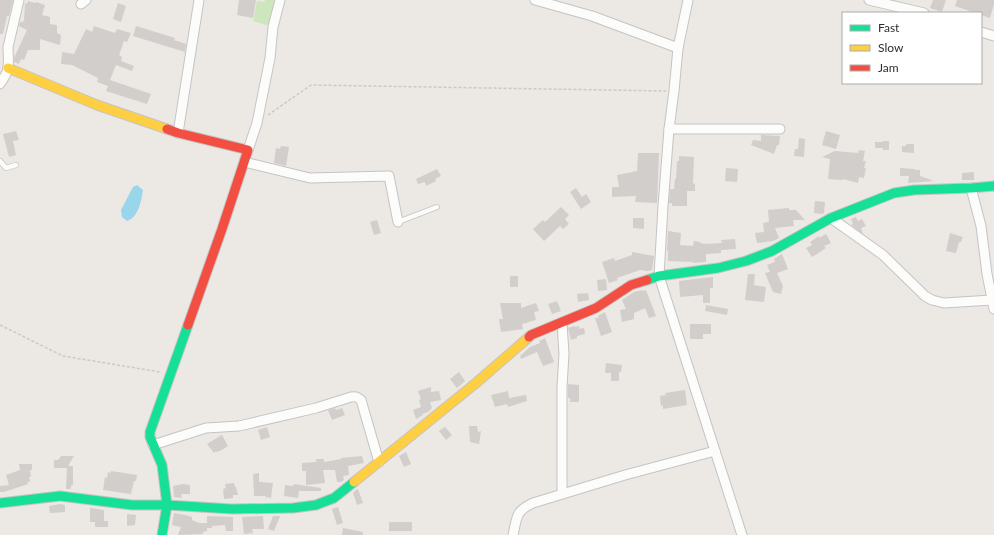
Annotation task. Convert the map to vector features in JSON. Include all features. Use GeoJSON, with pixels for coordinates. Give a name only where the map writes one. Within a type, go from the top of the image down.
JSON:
{"type":"FeatureCollection","features":[{"type":"Feature","properties":{"kind":"street"},"geometry":{"type":"LineString","coordinates":[[0,84],[8,68],[8,48],[19,0]]}},
{"type":"Feature","properties":{"kind":"street"},"geometry":{"type":"LineString","coordinates":[[178,133],[198,0]]}},
{"type":"Feature","properties":{"kind":"street"},"geometry":{"type":"LineString","coordinates":[[162,535],[168,505],[162,464],[150,437],[151,427],[222,229],[257,123],[270,58],[273,27],[280,0]]}},
{"type":"Feature","properties":{"kind":"street"},"geometry":{"type":"LineString","coordinates":[[535,0],[592,16],[678,48]]}},
{"type":"Feature","properties":{"kind":"street"},"geometry":{"type":"LineString","coordinates":[[688,0],[678,48],[669,129],[659,276],[742,535]]}},
{"type":"Feature","properties":{"kind":"street"},"geometry":{"type":"LineString","coordinates":[[869,0],[920,12]]}},
{"type":"Feature","properties":{"kind":"street"},"geometry":{"type":"LineString","coordinates":[[982,32],[993,33]]}},
{"type":"Feature","properties":{"kind":"street"},"geometry":{"type":"LineString","coordinates":[[8,68],[97,105],[178,133],[248,150]]}},
{"type":"Feature","properties":{"kind":"street"},"geometry":{"type":"LineString","coordinates":[[669,129],[780,129]]}},
{"type":"Feature","properties":{"kind":"street"},"geometry":{"type":"LineString","coordinates":[[244,162],[310,178],[389,176],[398,222]]}},
{"type":"Feature","properties":{"kind":"street"},"geometry":{"type":"LineString","coordinates":[[0,502],[60,496],[132,505],[168,505],[232,509],[293,508],[316,505],[334,498],[476,383],[531,335],[596,308],[631,285],[659,276],[718,268],[746,261],[772,251],[831,218],[894,193],[914,190],[994,186]]}},
{"type":"Feature","properties":{"kind":"street"},"geometry":{"type":"LineString","coordinates":[[971,188],[981,226],[987,274],[994,309]]}},
{"type":"Feature","properties":{"kind":"street"},"geometry":{"type":"LineString","coordinates":[[831,218],[883,255],[925,296],[932,300],[944,303],[992,300]]}},
{"type":"Feature","properties":{"kind":"street"},"geometry":{"type":"LineString","coordinates":[[562,323],[564,354],[562,387],[562,494]]}},
{"type":"Feature","properties":{"kind":"street"},"geometry":{"type":"LineString","coordinates":[[153,445],[206,428],[239,426],[316,408],[355,396],[361,400],[379,462]]}},
{"type":"Feature","properties":{"kind":"street"},"geometry":{"type":"LineString","coordinates":[[513,535],[517,516],[524,507],[625,475],[715,451]]}},
{"type":"Feature","properties":{"kind":"lane"},"geometry":{"type":"LineString","coordinates":[[0,161],[6,168],[16,165]]}},
{"type":"Feature","properties":{"kind":"lane"},"geometry":{"type":"LineString","coordinates":[[398,222],[437,207]]}},
{"type":"Feature","properties":{"kind":"path"},"geometry":{"type":"LineString","coordinates":[[257,123],[311,85],[674,91]]}},
{"type":"Feature","properties":{"kind":"path"},"geometry":{"type":"LineString","coordinates":[[0,325],[63,356],[170,374]]}},
{"type":"Feature","properties":{"kind":"green space"},"geometry":{"type":"Polygon","coordinates":[[[265,0],[280,0],[273,27],[253,21],[257,1],[264,2],[265,0]]]}},
{"type":"Feature","properties":{"kind":"water"},"geometry":{"type":"Polygon","coordinates":[[[137,185],[143,190],[140,204],[134,216],[127,221],[122,217],[121,210],[133,187],[137,185]]]}},
{"type":"Feature","properties":{"kind":"building"},"geometry":{"type":"Polygon","coordinates":[[[0,0],[13,0],[9,16],[7,16],[3,34],[0,34],[0,0]]]}},
{"type":"Feature","properties":{"kind":"building"},"geometry":{"type":"Polygon","coordinates":[[[239,0],[256,0],[253,18],[237,15],[239,0]]]}},
{"type":"Feature","properties":{"kind":"building"},"geometry":{"type":"Polygon","coordinates":[[[933,0],[946,0],[942,12],[930,8],[933,0]]]}},
{"type":"Feature","properties":{"kind":"building"},"geometry":{"type":"Polygon","coordinates":[[[957,0],[994,0],[990,18],[982,15],[982,12],[972,12],[955,6],[957,0]]]}},
{"type":"Feature","properties":{"kind":"building"},"geometry":{"type":"Polygon","coordinates":[[[28,1],[45,5],[42,15],[50,17],[50,24],[57,25],[57,33],[61,35],[60,45],[40,39],[40,50],[28,50],[24,60],[21,59],[19,64],[14,62],[14,58],[27,30],[19,26],[20,22],[24,21],[25,3],[27,4],[28,1]]]}},
{"type":"Feature","properties":{"kind":"building"},"geometry":{"type":"Polygon","coordinates":[[[118,3],[126,6],[121,22],[113,19],[118,3]]]}},
{"type":"Feature","properties":{"kind":"building"},"geometry":{"type":"Polygon","coordinates":[[[94,26],[115,33],[117,29],[131,33],[127,42],[124,41],[119,55],[122,57],[121,61],[134,66],[132,71],[116,65],[110,80],[151,94],[147,104],[106,91],[108,86],[97,82],[98,78],[72,65],[61,64],[62,52],[74,54],[86,29],[92,32],[94,26]]]}},
{"type":"Feature","properties":{"kind":"building"},"geometry":{"type":"Polygon","coordinates":[[[136,26],[175,38],[174,40],[186,44],[185,52],[133,36],[136,26]]]}},
{"type":"Feature","properties":{"kind":"building"},"geometry":{"type":"Polygon","coordinates":[[[16,131],[19,140],[13,141],[16,155],[9,157],[3,134],[16,131]]]}},
{"type":"Feature","properties":{"kind":"building"},"geometry":{"type":"Polygon","coordinates":[[[826,131],[840,135],[836,149],[822,145],[826,131]]]}},
{"type":"Feature","properties":{"kind":"building"},"geometry":{"type":"Polygon","coordinates":[[[761,135],[780,136],[779,145],[777,145],[774,154],[751,145],[753,140],[761,141],[761,135]]]}},
{"type":"Feature","properties":{"kind":"building"},"geometry":{"type":"Polygon","coordinates":[[[799,138],[805,139],[804,157],[794,156],[795,149],[798,149],[799,138]]]}},
{"type":"Feature","properties":{"kind":"building"},"geometry":{"type":"Polygon","coordinates":[[[889,141],[889,150],[875,148],[875,142],[889,141]]]}},
{"type":"Feature","properties":{"kind":"building"},"geometry":{"type":"Polygon","coordinates":[[[906,144],[914,144],[914,153],[902,152],[902,146],[906,146],[906,144]]]}},
{"type":"Feature","properties":{"kind":"building"},"geometry":{"type":"Polygon","coordinates":[[[281,146],[289,147],[286,166],[274,163],[276,148],[280,149],[281,146]]]}},
{"type":"Feature","properties":{"kind":"building"},"geometry":{"type":"Polygon","coordinates":[[[859,150],[865,151],[863,161],[866,161],[864,168],[866,168],[864,178],[859,177],[858,183],[843,179],[828,179],[830,159],[822,157],[835,151],[858,153],[859,150]]]}},
{"type":"Feature","properties":{"kind":"building"},"geometry":{"type":"Polygon","coordinates":[[[638,153],[659,153],[657,203],[635,202],[636,196],[612,197],[612,187],[619,187],[617,175],[637,171],[638,153]]]}},
{"type":"Feature","properties":{"kind":"building"},"geometry":{"type":"Polygon","coordinates":[[[679,156],[694,157],[693,183],[695,184],[695,191],[687,191],[687,206],[672,206],[672,203],[669,203],[670,189],[674,189],[677,161],[679,161],[679,156]]]}},
{"type":"Feature","properties":{"kind":"building"},"geometry":{"type":"Polygon","coordinates":[[[726,168],[738,169],[737,182],[725,181],[726,168]]]}},
{"type":"Feature","properties":{"kind":"building"},"geometry":{"type":"Polygon","coordinates":[[[900,168],[920,170],[920,176],[934,181],[908,183],[909,176],[900,176],[900,168]]]}},
{"type":"Feature","properties":{"kind":"building"},"geometry":{"type":"Polygon","coordinates":[[[437,169],[441,176],[435,179],[436,181],[426,186],[425,182],[418,184],[416,179],[437,169]]]}},
{"type":"Feature","properties":{"kind":"building"},"geometry":{"type":"Polygon","coordinates":[[[974,172],[974,180],[962,180],[962,173],[974,172]]]}},
{"type":"Feature","properties":{"kind":"building"},"geometry":{"type":"Polygon","coordinates":[[[576,188],[582,197],[586,194],[591,202],[581,209],[570,192],[576,188]]]}},
{"type":"Feature","properties":{"kind":"building"},"geometry":{"type":"Polygon","coordinates":[[[815,201],[825,202],[824,213],[814,213],[815,201]]]}},
{"type":"Feature","properties":{"kind":"building"},"geometry":{"type":"Polygon","coordinates":[[[561,207],[569,215],[565,219],[569,224],[563,229],[560,226],[544,241],[533,229],[543,220],[545,222],[561,207]]]}},
{"type":"Feature","properties":{"kind":"building"},"geometry":{"type":"Polygon","coordinates":[[[789,208],[789,210],[796,210],[805,220],[793,220],[794,226],[775,228],[779,238],[773,241],[757,243],[755,233],[764,232],[763,223],[769,222],[768,210],[789,208]]]}},
{"type":"Feature","properties":{"kind":"building"},"geometry":{"type":"Polygon","coordinates":[[[856,217],[858,221],[862,219],[866,226],[861,228],[863,234],[851,225],[853,224],[851,219],[856,217]]]}},
{"type":"Feature","properties":{"kind":"building"},"geometry":{"type":"Polygon","coordinates":[[[633,218],[644,218],[644,229],[633,228],[633,218]]]}},
{"type":"Feature","properties":{"kind":"building"},"geometry":{"type":"Polygon","coordinates":[[[377,220],[381,233],[374,235],[370,222],[377,220]]]}},
{"type":"Feature","properties":{"kind":"building"},"geometry":{"type":"Polygon","coordinates":[[[668,231],[681,233],[680,245],[693,246],[694,241],[706,244],[722,243],[721,240],[735,239],[736,249],[721,250],[721,253],[706,254],[706,262],[693,263],[668,261],[668,231]]]}},
{"type":"Feature","properties":{"kind":"building"},"geometry":{"type":"Polygon","coordinates":[[[950,233],[963,237],[961,242],[959,242],[956,253],[946,251],[950,233]]]}},
{"type":"Feature","properties":{"kind":"building"},"geometry":{"type":"Polygon","coordinates":[[[826,234],[831,243],[824,246],[826,248],[812,257],[806,248],[812,245],[810,242],[819,236],[819,238],[826,234]]]}},
{"type":"Feature","properties":{"kind":"building"},"geometry":{"type":"Polygon","coordinates":[[[632,252],[654,256],[652,270],[640,270],[617,278],[618,280],[609,283],[602,262],[614,258],[615,261],[632,255],[632,252]]]}},
{"type":"Feature","properties":{"kind":"building"},"geometry":{"type":"Polygon","coordinates":[[[782,254],[788,269],[777,273],[783,286],[781,294],[773,292],[765,273],[770,272],[767,265],[775,262],[774,259],[782,254]]]}},
{"type":"Feature","properties":{"kind":"building"},"geometry":{"type":"Polygon","coordinates":[[[748,274],[755,274],[754,285],[766,287],[764,302],[745,300],[748,274]]]}},
{"type":"Feature","properties":{"kind":"building"},"geometry":{"type":"Polygon","coordinates":[[[510,276],[518,276],[518,287],[510,287],[510,276]]]}},
{"type":"Feature","properties":{"kind":"building"},"geometry":{"type":"Polygon","coordinates":[[[713,277],[713,288],[710,288],[710,303],[703,303],[703,295],[680,297],[679,281],[713,277]]]}},
{"type":"Feature","properties":{"kind":"building"},"geometry":{"type":"Polygon","coordinates":[[[606,279],[607,290],[598,291],[597,280],[606,279]]]}},
{"type":"Feature","properties":{"kind":"building"},"geometry":{"type":"Polygon","coordinates":[[[646,290],[656,316],[649,318],[645,308],[634,313],[634,319],[622,322],[620,310],[626,309],[622,300],[634,292],[646,290]]]}},
{"type":"Feature","properties":{"kind":"building"},"geometry":{"type":"Polygon","coordinates":[[[588,293],[589,300],[578,302],[577,294],[588,293]]]}},
{"type":"Feature","properties":{"kind":"building"},"geometry":{"type":"Polygon","coordinates":[[[557,301],[561,311],[552,314],[548,304],[557,301]]]}},
{"type":"Feature","properties":{"kind":"building"},"geometry":{"type":"Polygon","coordinates":[[[500,303],[521,303],[521,308],[536,303],[539,311],[534,312],[536,320],[522,324],[523,329],[501,332],[499,319],[503,319],[500,303]]]}},
{"type":"Feature","properties":{"kind":"building"},"geometry":{"type":"Polygon","coordinates":[[[706,305],[728,309],[727,315],[705,311],[706,305]]]}},
{"type":"Feature","properties":{"kind":"building"},"geometry":{"type":"Polygon","coordinates":[[[605,312],[612,332],[601,336],[595,318],[599,318],[598,316],[605,312]]]}},
{"type":"Feature","properties":{"kind":"building"},"geometry":{"type":"Polygon","coordinates":[[[690,324],[711,324],[711,334],[703,334],[703,339],[690,339],[690,324]]]}},
{"type":"Feature","properties":{"kind":"building"},"geometry":{"type":"Polygon","coordinates":[[[579,326],[579,329],[584,328],[585,334],[577,336],[577,338],[571,340],[568,328],[579,326]]]}},
{"type":"Feature","properties":{"kind":"building"},"geometry":{"type":"Polygon","coordinates":[[[545,338],[554,362],[543,366],[537,352],[521,359],[520,356],[530,347],[540,343],[539,341],[545,338]]]}},
{"type":"Feature","properties":{"kind":"building"},"geometry":{"type":"Polygon","coordinates":[[[606,363],[622,365],[621,372],[619,372],[619,381],[611,381],[611,373],[605,373],[606,363]]]}},
{"type":"Feature","properties":{"kind":"building"},"geometry":{"type":"Polygon","coordinates":[[[459,372],[465,381],[457,388],[450,379],[459,372]]]}},
{"type":"Feature","properties":{"kind":"building"},"geometry":{"type":"Polygon","coordinates":[[[568,384],[579,385],[579,402],[570,402],[570,398],[568,398],[568,384]]]}},
{"type":"Feature","properties":{"kind":"building"},"geometry":{"type":"Polygon","coordinates":[[[431,387],[431,392],[439,391],[441,400],[430,402],[432,408],[416,419],[413,410],[421,407],[419,400],[421,399],[418,391],[431,387]]]}},
{"type":"Feature","properties":{"kind":"building"},"geometry":{"type":"Polygon","coordinates":[[[685,390],[687,405],[663,409],[663,405],[661,406],[660,396],[666,395],[665,393],[685,390]]]}},
{"type":"Feature","properties":{"kind":"building"},"geometry":{"type":"Polygon","coordinates":[[[508,391],[509,398],[526,395],[527,401],[508,407],[507,404],[495,407],[491,395],[508,391]]]}},
{"type":"Feature","properties":{"kind":"building"},"geometry":{"type":"Polygon","coordinates":[[[335,408],[336,410],[342,408],[345,415],[332,420],[328,410],[335,408]]]}},
{"type":"Feature","properties":{"kind":"building"},"geometry":{"type":"Polygon","coordinates":[[[469,426],[477,426],[478,432],[481,431],[479,444],[470,442],[469,426]]]}},
{"type":"Feature","properties":{"kind":"building"},"geometry":{"type":"Polygon","coordinates":[[[267,427],[270,437],[261,440],[258,430],[267,427]]]}},
{"type":"Feature","properties":{"kind":"building"},"geometry":{"type":"Polygon","coordinates":[[[445,427],[452,435],[446,440],[439,431],[445,427]]]}},
{"type":"Feature","properties":{"kind":"building"},"geometry":{"type":"Polygon","coordinates":[[[222,435],[228,446],[214,453],[207,444],[222,435]]]}},
{"type":"Feature","properties":{"kind":"building"},"geometry":{"type":"Polygon","coordinates":[[[406,452],[411,464],[404,467],[399,456],[406,452]]]}},
{"type":"Feature","properties":{"kind":"building"},"geometry":{"type":"Polygon","coordinates":[[[61,456],[74,456],[68,466],[73,466],[73,485],[71,485],[71,489],[66,489],[67,468],[54,468],[54,460],[58,460],[61,456]]]}},
{"type":"Feature","properties":{"kind":"building"},"geometry":{"type":"Polygon","coordinates":[[[362,456],[364,463],[348,466],[349,475],[343,476],[344,480],[341,482],[337,482],[335,470],[323,470],[325,483],[306,485],[306,471],[302,471],[302,463],[316,462],[316,459],[324,459],[324,462],[341,458],[362,456]]]}},
{"type":"Feature","properties":{"kind":"building"},"geometry":{"type":"Polygon","coordinates":[[[19,464],[32,464],[32,470],[30,470],[31,477],[29,477],[30,482],[4,492],[0,492],[0,486],[9,485],[6,475],[20,470],[19,464]]]}},
{"type":"Feature","properties":{"kind":"building"},"geometry":{"type":"Polygon","coordinates":[[[111,471],[137,475],[131,494],[103,490],[105,477],[107,478],[108,472],[111,473],[111,471]]]}},
{"type":"Feature","properties":{"kind":"building"},"geometry":{"type":"Polygon","coordinates":[[[259,473],[259,482],[273,483],[271,498],[265,497],[266,496],[254,496],[253,474],[259,473]]]}},
{"type":"Feature","properties":{"kind":"building"},"geometry":{"type":"Polygon","coordinates":[[[234,483],[238,495],[233,495],[233,498],[224,499],[223,489],[226,488],[225,484],[234,483]]]}},
{"type":"Feature","properties":{"kind":"building"},"geometry":{"type":"Polygon","coordinates":[[[183,484],[190,485],[190,494],[181,494],[182,498],[174,497],[173,486],[183,484]]]}},
{"type":"Feature","properties":{"kind":"building"},"geometry":{"type":"Polygon","coordinates":[[[294,484],[321,488],[321,491],[299,491],[298,498],[284,496],[285,485],[293,486],[294,484]]]}},
{"type":"Feature","properties":{"kind":"building"},"geometry":{"type":"Polygon","coordinates":[[[357,489],[363,503],[357,505],[353,493],[357,489]]]}},
{"type":"Feature","properties":{"kind":"building"},"geometry":{"type":"Polygon","coordinates":[[[60,504],[65,505],[65,512],[50,513],[49,506],[60,504]]]}},
{"type":"Feature","properties":{"kind":"building"},"geometry":{"type":"Polygon","coordinates":[[[338,507],[343,523],[337,525],[332,509],[338,507]]]}},
{"type":"Feature","properties":{"kind":"building"},"geometry":{"type":"Polygon","coordinates":[[[90,508],[104,510],[104,521],[108,521],[108,527],[95,527],[95,522],[90,522],[90,508]]]}},
{"type":"Feature","properties":{"kind":"building"},"geometry":{"type":"Polygon","coordinates":[[[174,513],[192,517],[192,520],[199,523],[207,523],[207,516],[233,517],[233,531],[226,531],[225,525],[207,528],[207,531],[203,532],[203,534],[178,535],[181,527],[172,525],[174,513]]]}},
{"type":"Feature","properties":{"kind":"building"},"geometry":{"type":"Polygon","coordinates":[[[127,514],[136,515],[135,525],[127,526],[127,514]]]}},
{"type":"Feature","properties":{"kind":"building"},"geometry":{"type":"Polygon","coordinates":[[[263,516],[264,529],[252,529],[253,533],[244,534],[242,517],[263,516]]]}},
{"type":"Feature","properties":{"kind":"building"},"geometry":{"type":"Polygon","coordinates":[[[273,516],[280,516],[274,531],[268,529],[273,516]]]}},
{"type":"Feature","properties":{"kind":"building"},"geometry":{"type":"Polygon","coordinates":[[[389,522],[412,522],[412,531],[389,531],[389,522]]]}},
{"type":"Feature","properties":{"kind":"building"},"geometry":{"type":"Polygon","coordinates":[[[343,528],[363,532],[363,535],[342,535],[343,528]]]}},
{"type":"Feature","properties":{"kind":"traffic: fast"},"geometry":{"type":"LineString","coordinates":[[647,280],[659,276],[718,268],[746,261],[772,251],[831,218],[894,193],[914,190],[994,186]]}},
{"type":"Feature","properties":{"kind":"traffic: fast"},"geometry":{"type":"LineString","coordinates":[[162,535],[167,505],[162,465],[150,437],[150,432],[188,325]]}},
{"type":"Feature","properties":{"kind":"traffic: fast"},"geometry":{"type":"LineString","coordinates":[[0,503],[60,496],[132,505],[167,505],[232,509],[293,508],[316,505],[334,498],[354,482]]}},
{"type":"Feature","properties":{"kind":"traffic: slow"},"geometry":{"type":"LineString","coordinates":[[8,68],[97,105],[167,129]]}},
{"type":"Feature","properties":{"kind":"traffic: slow"},"geometry":{"type":"LineString","coordinates":[[354,482],[476,383],[529,337]]}},
{"type":"Feature","properties":{"kind":"traffic: jam"},"geometry":{"type":"LineString","coordinates":[[167,129],[248,150],[188,325]]}},
{"type":"Feature","properties":{"kind":"traffic: jam"},"geometry":{"type":"LineString","coordinates":[[529,337],[596,308],[631,285],[647,280]]}}]}
